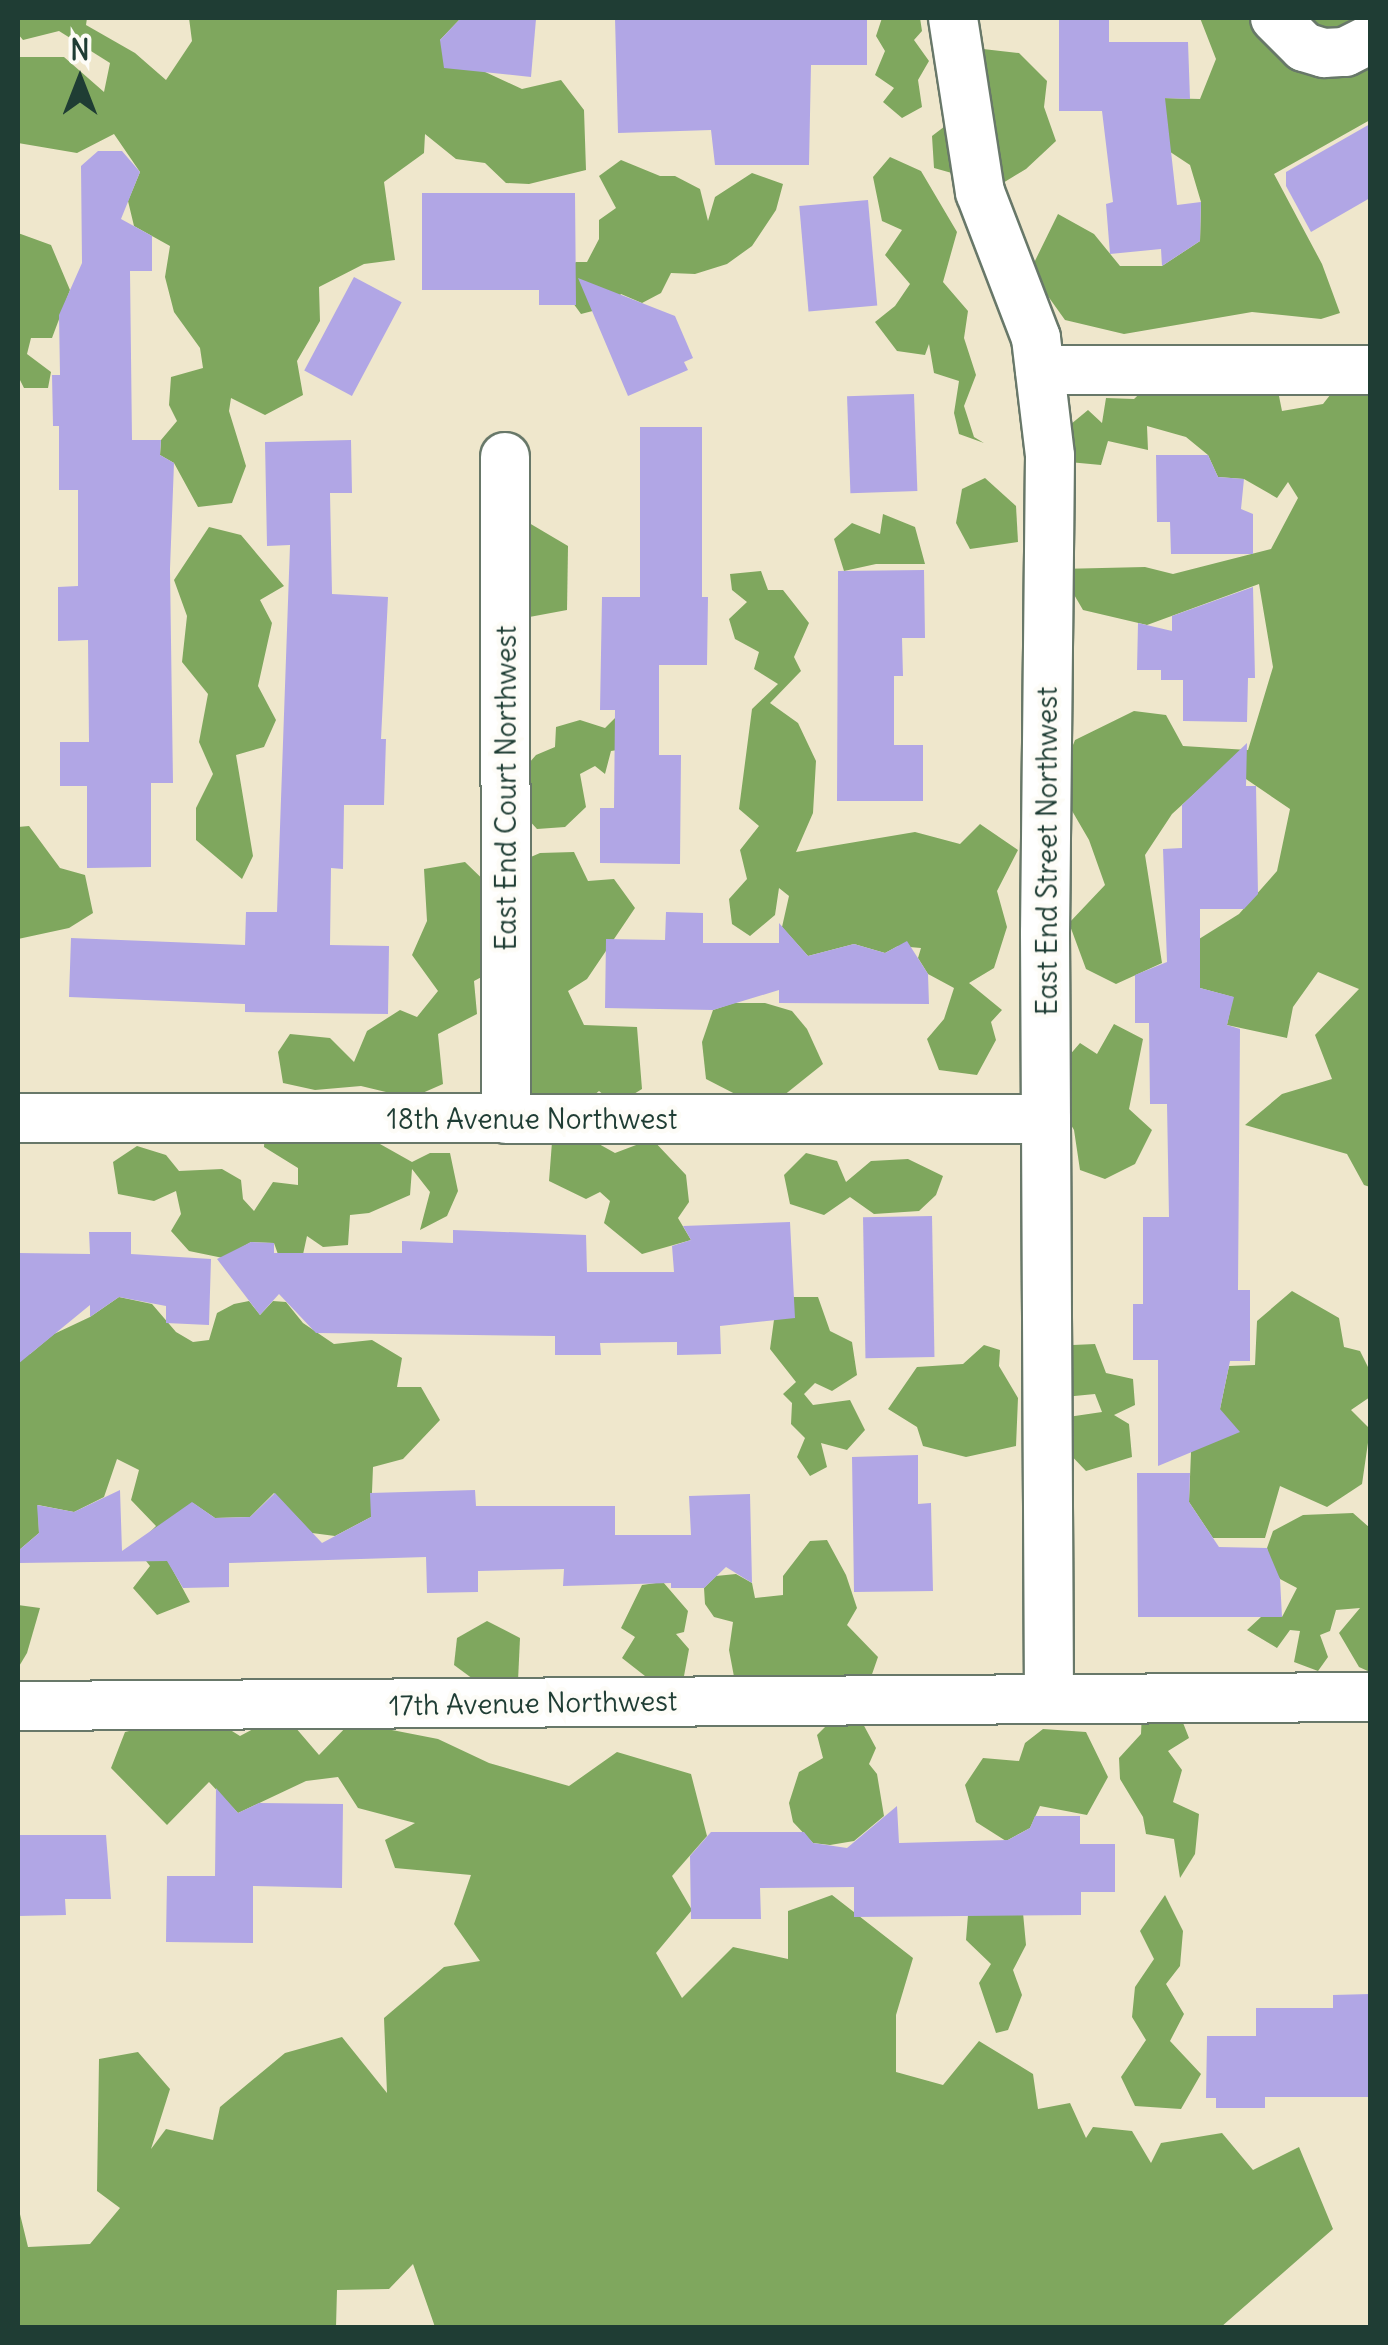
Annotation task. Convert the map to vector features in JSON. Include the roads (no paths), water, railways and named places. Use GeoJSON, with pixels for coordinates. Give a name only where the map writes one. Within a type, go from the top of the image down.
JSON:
{"type":"FeatureCollection","features":[{"type":"Feature","properties":{"kind":"street","name":"East End Street Northwest"},"geometry":{"type":"LineString","coordinates":[[954,18],[980,192],[1036,338],[1050,456],[1046,1119],[1049,1698]]}},
{"type":"Feature","properties":{"kind":"street"},"geometry":{"type":"LineString","coordinates":[[1275,18],[1296,40],[1324,53],[1344,52],[1370,39]]}},
{"type":"Feature","properties":{"kind":"street"},"geometry":{"type":"LineString","coordinates":[[1040,370],[1370,370]]}},
{"type":"Feature","properties":{"kind":"street","name":"East End Court Northwest"},"geometry":{"type":"LineString","coordinates":[[505,457],[506,1119]]}},
{"type":"Feature","properties":{"kind":"street","name":"18th Avenue Northwest"},"geometry":{"type":"LineString","coordinates":[[18,1118],[1046,1119]]}},
{"type":"Feature","properties":{"kind":"street","name":"17th Avenue Northwest"},"geometry":{"type":"LineString","coordinates":[[18,1706],[1370,1696]]}}]}
